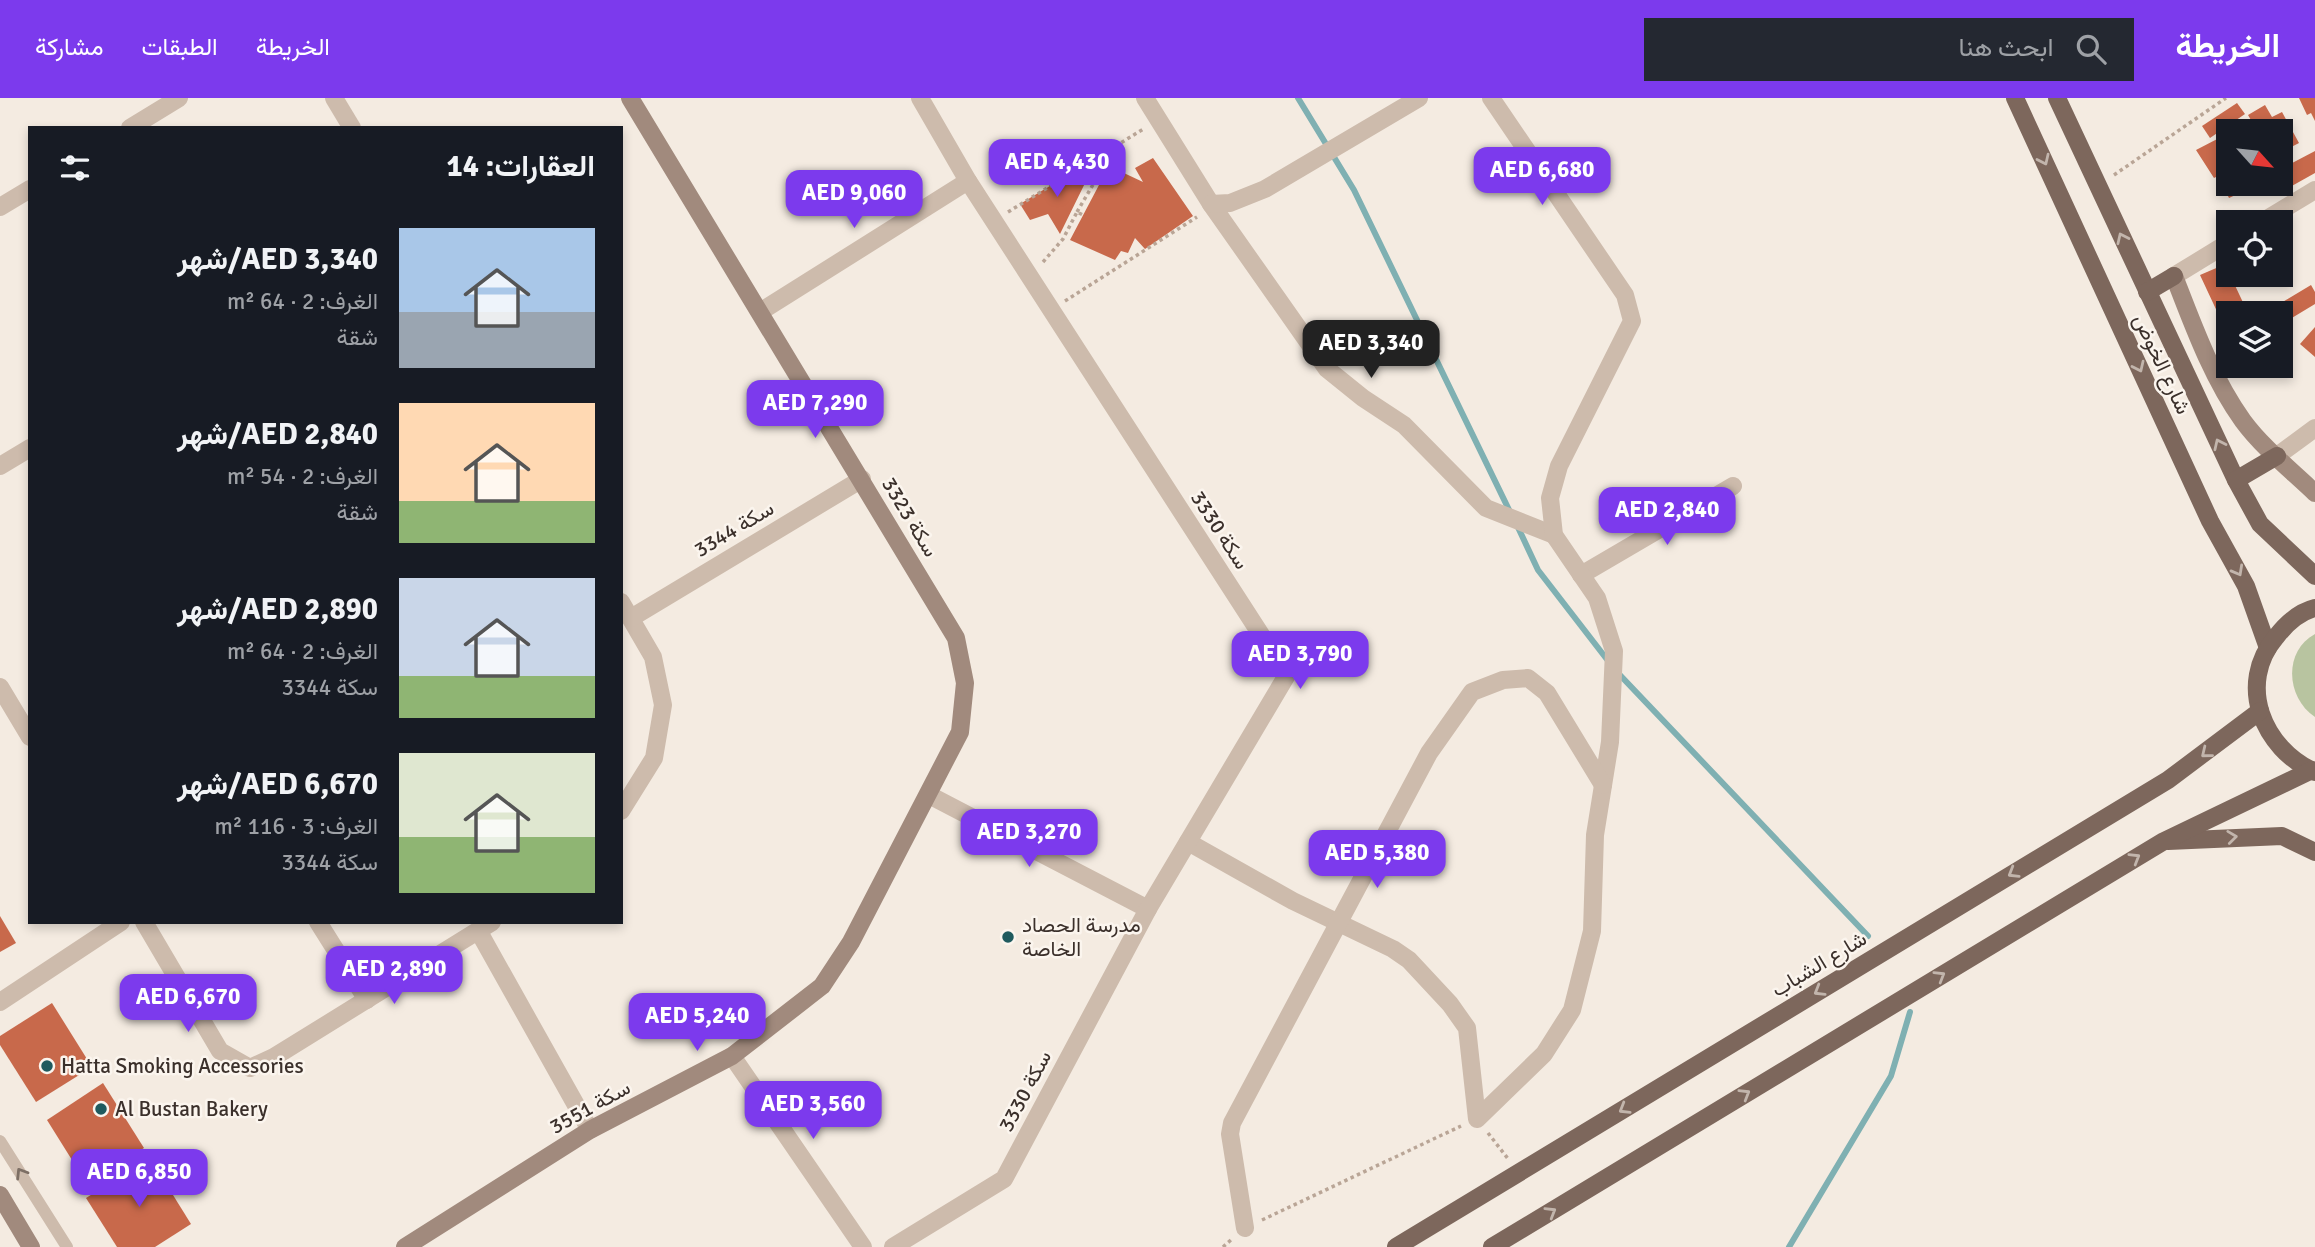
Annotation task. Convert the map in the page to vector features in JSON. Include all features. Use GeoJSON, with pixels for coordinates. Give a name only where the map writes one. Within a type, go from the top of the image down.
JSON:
{"type":"FeatureCollection","features":[{"type":"Feature","properties":{"kind":"main road","name":"شارع الخوض"},"geometry":{"type":"LineString","coordinates":[[2015,98],[2210,521],[2246,586],[2268,648]]}},
{"type":"Feature","properties":{"kind":"main road","name":"شارع الخوض"},"geometry":{"type":"LineString","coordinates":[[2057,98],[2236,480],[2260,524],[2315,576]]}},
{"type":"Feature","properties":{"kind":"main road"},"geometry":{"type":"LineString","coordinates":[[2147,292],[2174,276]]}},
{"type":"Feature","properties":{"kind":"main road"},"geometry":{"type":"LineString","coordinates":[[2236,480],[2277,456]]}},
{"type":"Feature","properties":{"kind":"main road"},"geometry":{"type":"LineString","coordinates":[[2314,771],[2297,764],[2277,747],[2263,723],[2256,697],[2259,670],[2268,648],[2287,623],[2315,608]]}},
{"type":"Feature","properties":{"kind":"main road","name":"شارع الشباب"},"geometry":{"type":"LineString","coordinates":[[1396,1247],[2168,780],[2260,711]]}},
{"type":"Feature","properties":{"kind":"main road"},"geometry":{"type":"LineString","coordinates":[[1492,1247],[2164,841],[2314,771]]}},
{"type":"Feature","properties":{"kind":"main road"},"geometry":{"type":"LineString","coordinates":[[2164,841],[2282,836],[2315,852]]}},
{"type":"Feature","properties":{"kind":"street"},"geometry":{"type":"LineString","coordinates":[[133,126],[179,98]]}},
{"type":"Feature","properties":{"kind":"street"},"geometry":{"type":"LineString","coordinates":[[334,98],[351,126]]}},
{"type":"Feature","properties":{"kind":"street","name":"سكة 3323"},"geometry":{"type":"LineString","coordinates":[[630,98],[956,638],[965,682],[960,732],[929,795]]}},
{"type":"Feature","properties":{"kind":"street","name":"سكة 3330"},"geometry":{"type":"LineString","coordinates":[[893,1247],[1004,1179],[1147,909],[1287,675],[968,181],[920,98]]}},
{"type":"Feature","properties":{"kind":"street"},"geometry":{"type":"LineString","coordinates":[[1145,98],[1211,204],[1327,369],[1404,425],[1486,508],[1554,535]]}},
{"type":"Feature","properties":{"kind":"street"},"geometry":{"type":"LineString","coordinates":[[1211,204],[1230,203],[1265,189],[1419,98]]}},
{"type":"Feature","properties":{"kind":"street"},"geometry":{"type":"LineString","coordinates":[[1477,1119],[1544,1054],[1572,1010],[1592,931],[1595,835],[1610,742],[1614,651],[1597,598],[1554,535],[1550,498],[1559,466],[1632,321],[1625,295],[1491,98]]}},
{"type":"Feature","properties":{"kind":"street"},"geometry":{"type":"LineString","coordinates":[[760,312],[968,181]]}},
{"type":"Feature","properties":{"kind":"street"},"geometry":{"type":"LineString","coordinates":[[0,207],[28,190]]}},
{"type":"Feature","properties":{"kind":"street"},"geometry":{"type":"LineString","coordinates":[[2283,210],[2315,191]]}},
{"type":"Feature","properties":{"kind":"street"},"geometry":{"type":"LineString","coordinates":[[2216,250],[2174,276],[2217,379],[2243,421],[2315,493]]}},
{"type":"Feature","properties":{"kind":"street"},"geometry":{"type":"LineString","coordinates":[[2277,456],[2315,428]]}},
{"type":"Feature","properties":{"kind":"street"},"geometry":{"type":"LineString","coordinates":[[0,466],[28,449]]}},
{"type":"Feature","properties":{"kind":"street","name":"سكة 3344"},"geometry":{"type":"LineString","coordinates":[[631,618],[862,479]]}},
{"type":"Feature","properties":{"kind":"street"},"geometry":{"type":"LineString","coordinates":[[1581,575],[1733,486]]}},
{"type":"Feature","properties":{"kind":"street"},"geometry":{"type":"LineString","coordinates":[[623,605],[653,657],[663,705],[654,758],[623,808]]}},
{"type":"Feature","properties":{"kind":"street"},"geometry":{"type":"LineString","coordinates":[[1245,1228],[1230,1134],[1232,1123],[1335,924],[1429,753],[1472,692],[1503,680],[1528,678],[1547,693],[1603,785]]}},
{"type":"Feature","properties":{"kind":"street"},"geometry":{"type":"LineString","coordinates":[[0,687],[28,731]]}},
{"type":"Feature","properties":{"kind":"street"},"geometry":{"type":"LineString","coordinates":[[929,795],[1147,909]]}},
{"type":"Feature","properties":{"kind":"street","name":"سكة 3551"},"geometry":{"type":"LineString","coordinates":[[405,1247],[590,1130],[732,1056],[822,986],[851,942],[929,795]]}},
{"type":"Feature","properties":{"kind":"street"},"geometry":{"type":"LineString","coordinates":[[1188,842],[1335,924],[1393,949],[1409,960],[1450,1004],[1466,1028],[1477,1119]]}},
{"type":"Feature","properties":{"kind":"street"},"geometry":{"type":"LineString","coordinates":[[0,1002],[118,924]]}},
{"type":"Feature","properties":{"kind":"street"},"geometry":{"type":"LineString","coordinates":[[145,924],[220,1051],[250,1068],[274,1057],[485,927],[590,1130]]}},
{"type":"Feature","properties":{"kind":"street"},"geometry":{"type":"LineString","coordinates":[[319,924],[367,1000]]}},
{"type":"Feature","properties":{"kind":"street"},"geometry":{"type":"LineString","coordinates":[[732,1056],[863,1247]]}},
{"type":"Feature","properties":{"kind":"street"},"geometry":{"type":"LineString","coordinates":[[2,1202],[31,1247]]}},
{"type":"Feature","properties":{"kind":"lane"},"geometry":{"type":"LineString","coordinates":[[0,1141],[67,1247]]}},
{"type":"Feature","properties":{"kind":"path"},"geometry":{"type":"LineString","coordinates":[[2098,186],[2227,98]]}},
{"type":"Feature","properties":{"kind":"path"},"geometry":{"type":"LineString","coordinates":[[994,220],[1159,121]]}},
{"type":"Feature","properties":{"kind":"path"},"geometry":{"type":"LineString","coordinates":[[1030,277],[1063,239],[1116,145]]}},
{"type":"Feature","properties":{"kind":"path"},"geometry":{"type":"LineString","coordinates":[[1051,309],[1192,221],[1211,204]]}},
{"type":"Feature","properties":{"kind":"path"},"geometry":{"type":"LineString","coordinates":[[1077,212],[1083,215]]}},
{"type":"Feature","properties":{"kind":"path"},"geometry":{"type":"LineString","coordinates":[[1245,1228],[1477,1119],[1519,1173]]}},
{"type":"Feature","properties":{"kind":"green space"},"geometry":{"type":"Polygon","coordinates":[[[2315,634],[2315,717],[2305,709],[2298,698],[2292,675],[2297,651],[2315,634]]]}},
{"type":"Feature","properties":{"kind":"building"},"geometry":{"type":"Polygon","coordinates":[[[2299,98],[2315,98],[2315,121],[2311,113],[2307,115],[2299,98]]]}},
{"type":"Feature","properties":{"kind":"building"},"geometry":{"type":"Polygon","coordinates":[[[2237,103],[2245,114],[2238,119],[2216,119],[2216,134],[2210,138],[2202,126],[2237,103]]]}},
{"type":"Feature","properties":{"kind":"building"},"geometry":{"type":"Polygon","coordinates":[[[2265,105],[2272,117],[2282,112],[2286,119],[2250,119],[2248,115],[2265,105]]]}},
{"type":"Feature","properties":{"kind":"building"},"geometry":{"type":"Polygon","coordinates":[[[2293,132],[2299,143],[2293,146],[2293,132]]]}},
{"type":"Feature","properties":{"kind":"building"},"geometry":{"type":"Polygon","coordinates":[[[2216,140],[2216,177],[2214,178],[2196,150],[2216,140]]]}},
{"type":"Feature","properties":{"kind":"building"},"geometry":{"type":"Polygon","coordinates":[[[2315,151],[2315,173],[2293,185],[2293,163],[2315,151]]]}},
{"type":"Feature","properties":{"kind":"building"},"geometry":{"type":"Polygon","coordinates":[[[1153,158],[1193,216],[1145,249],[1135,238],[1128,253],[1121,251],[1115,260],[1070,240],[1109,166],[1143,182],[1135,168],[1153,158]]]}},
{"type":"Feature","properties":{"kind":"building"},"geometry":{"type":"Polygon","coordinates":[[[1083,166],[1089,175],[1060,234],[1048,214],[1030,220],[1020,204],[1083,166]]]}},
{"type":"Feature","properties":{"kind":"building"},"geometry":{"type":"Polygon","coordinates":[[[2216,268],[2216,287],[2236,287],[2242,301],[2216,301],[2216,309],[2200,275],[2216,268]]]}},
{"type":"Feature","properties":{"kind":"building"},"geometry":{"type":"Polygon","coordinates":[[[2311,285],[2315,292],[2315,304],[2293,317],[2293,301],[2284,301],[2311,285]]]}},
{"type":"Feature","properties":{"kind":"building"},"geometry":{"type":"Polygon","coordinates":[[[2315,327],[2315,357],[2300,344],[2315,327]]]}},
{"type":"Feature","properties":{"kind":"building"},"geometry":{"type":"Polygon","coordinates":[[[0,916],[16,943],[0,952],[0,916]]]}},
{"type":"Feature","properties":{"kind":"building"},"geometry":{"type":"Polygon","coordinates":[[[52,1003],[92,1067],[36,1102],[0,1045],[0,1036],[52,1003]]]}},
{"type":"Feature","properties":{"kind":"building"},"geometry":{"type":"Polygon","coordinates":[[[103,1083],[144,1148],[87,1184],[47,1120],[103,1083]]]}},
{"type":"Feature","properties":{"kind":"building"},"geometry":{"type":"Polygon","coordinates":[[[150,1158],[191,1224],[155,1247],[117,1247],[86,1198],[150,1158]]]}},
{"type":"Feature","properties":{"kind":"waterway"},"geometry":{"type":"LineString","coordinates":[[1298,98],[1354,190],[1511,514]]}},
{"type":"Feature","properties":{"kind":"waterway"},"geometry":{"type":"LineString","coordinates":[[1516,523],[1538,570],[1609,662]]}},
{"type":"Feature","properties":{"kind":"waterway"},"geometry":{"type":"LineString","coordinates":[[1618,673],[1868,936]]}},
{"type":"Feature","properties":{"kind":"waterway"},"geometry":{"type":"LineString","coordinates":[[1789,1247],[1891,1076],[1910,1012]]}},
{"type":"Feature","properties":{"kind":"place","name":"مدرسة الحصاد الخاصة"},"geometry":{"type":"Point","coordinates":[1008,937]}},
{"type":"Feature","properties":{"kind":"place","name":"Hatta Smoking Accessories"},"geometry":{"type":"Point","coordinates":[47,1066]}},
{"type":"Feature","properties":{"kind":"place","name":"Al Bustan Bakery"},"geometry":{"type":"Point","coordinates":[101,1109]}}]}
